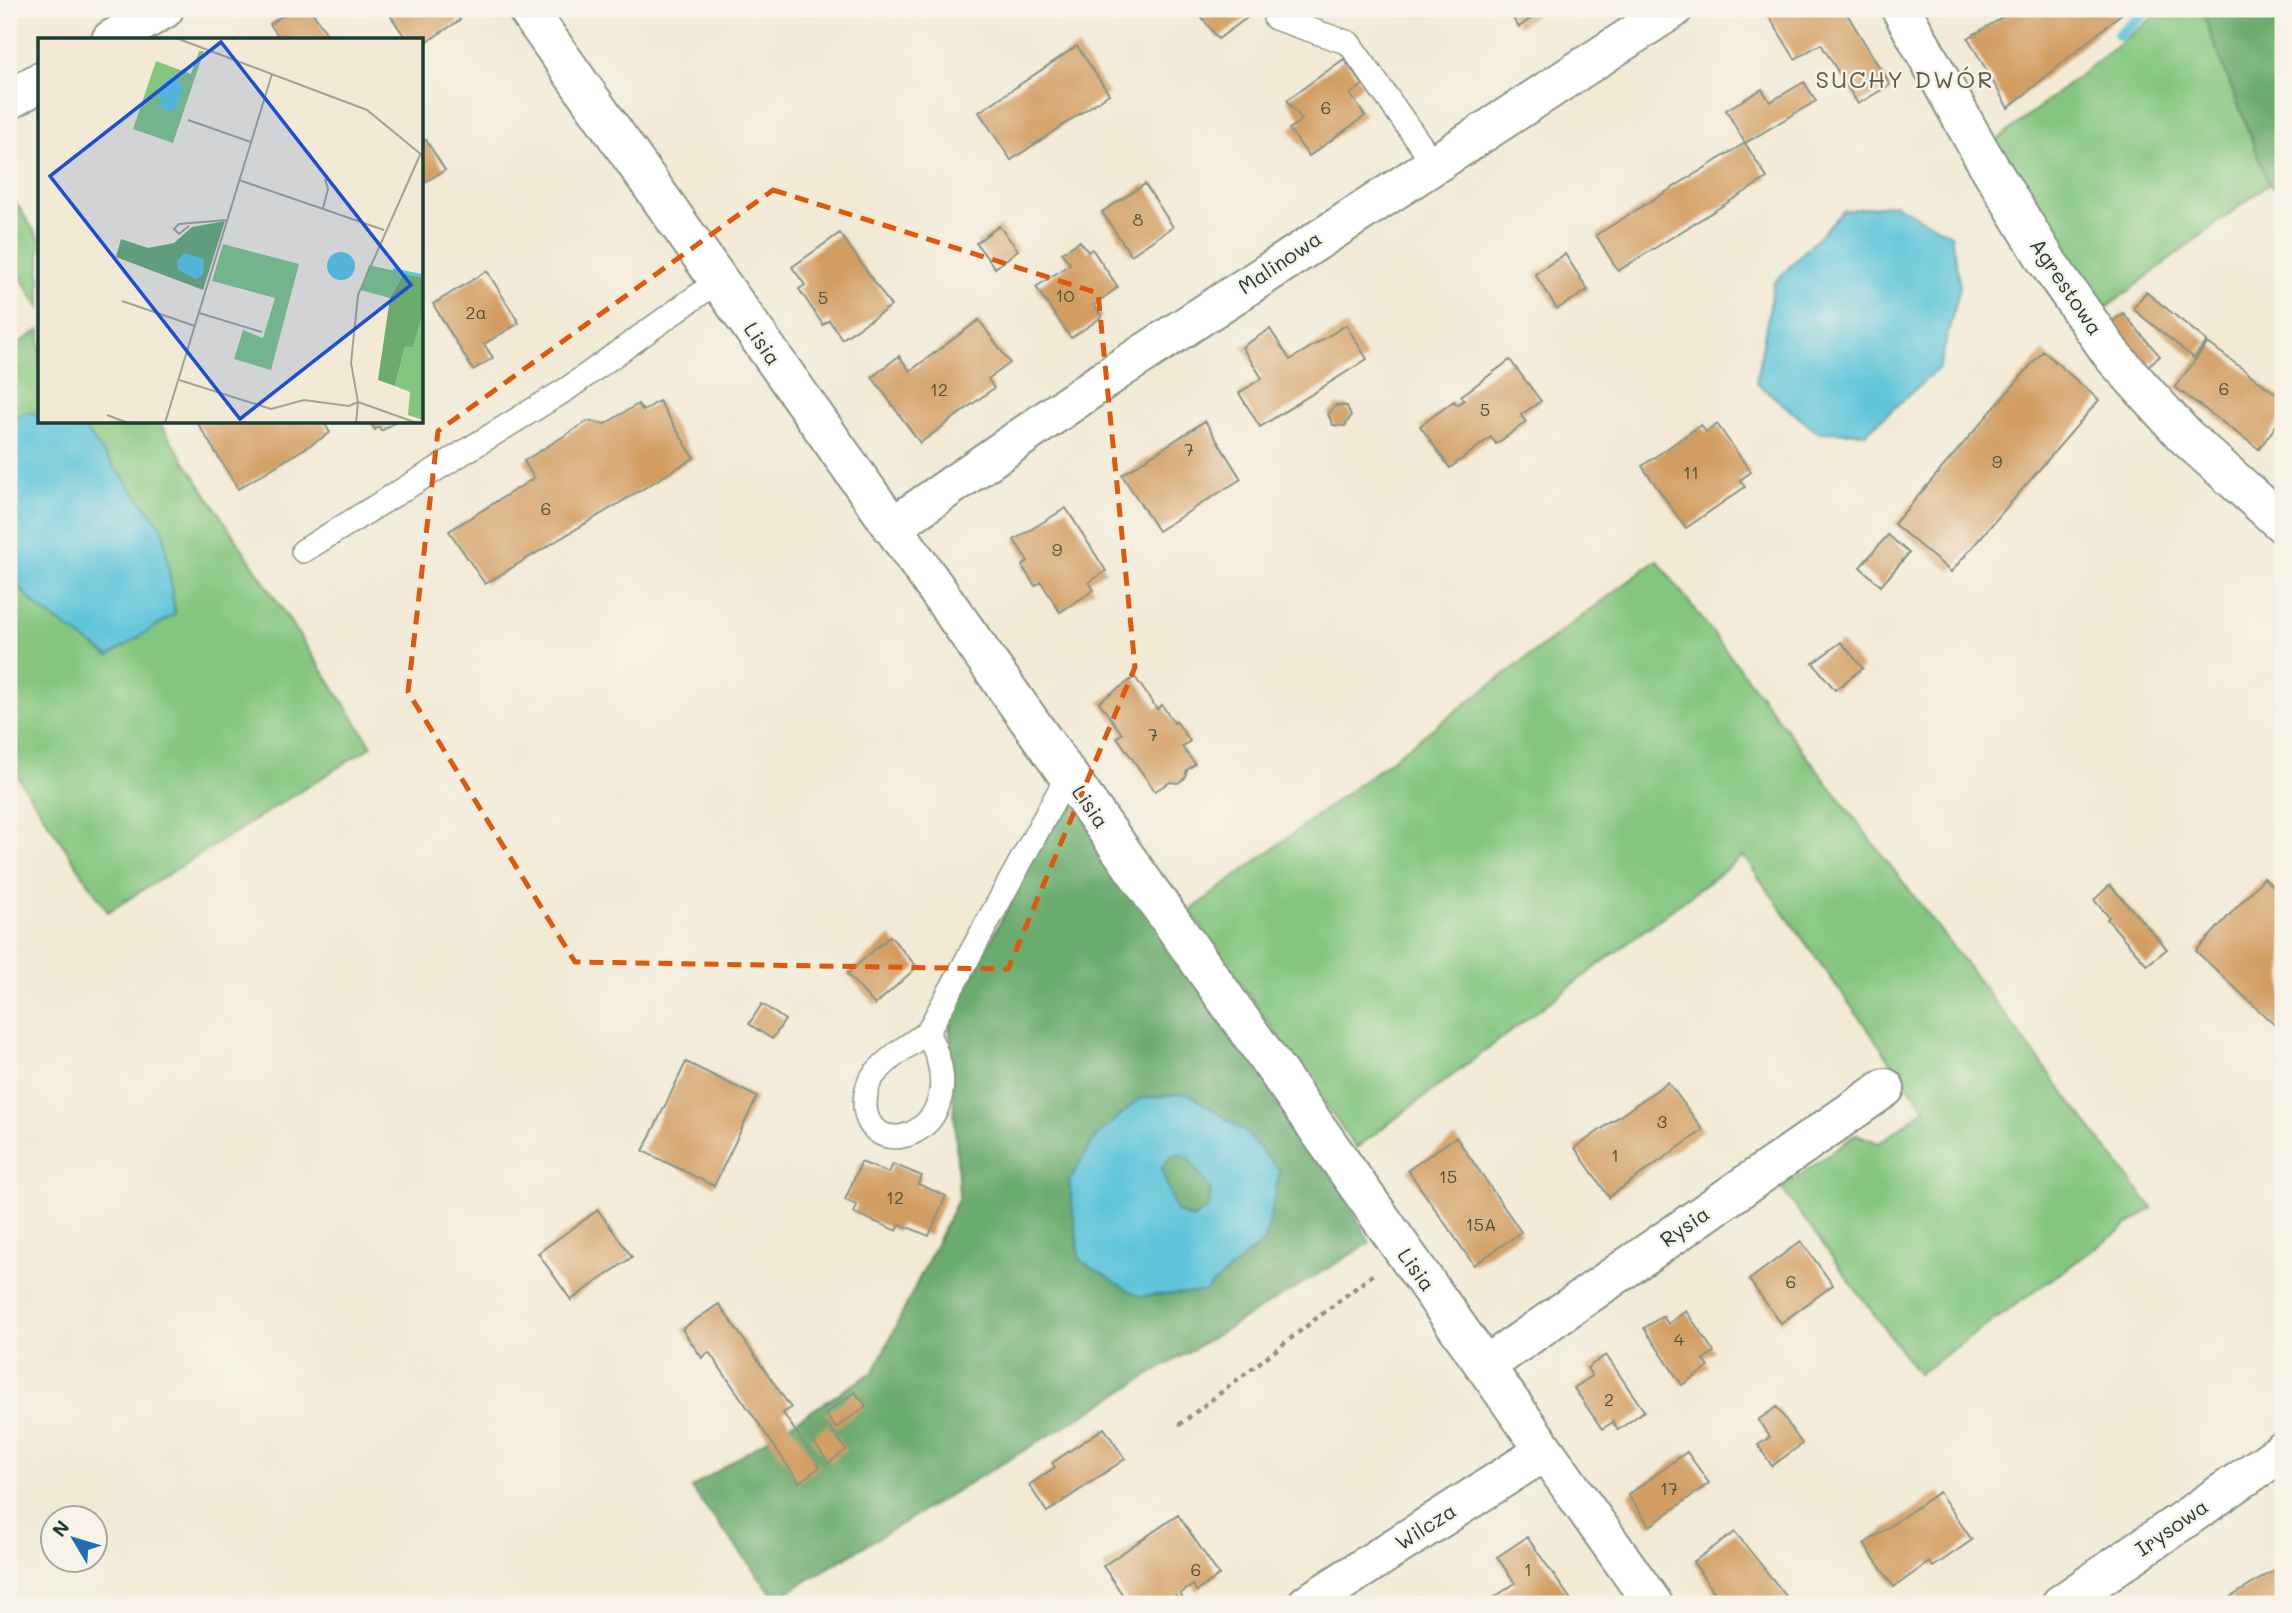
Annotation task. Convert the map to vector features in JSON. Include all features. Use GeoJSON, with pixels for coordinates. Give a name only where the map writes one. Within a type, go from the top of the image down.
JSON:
{"type":"FeatureCollection","features":[{"type":"Feature","properties":{"kind":"street"},"geometry":{"type":"LineString","coordinates":[[114,38],[164,9]]}},
{"type":"Feature","properties":{"kind":"street","name":"Lisia"},"geometry":{"type":"LineString","coordinates":[[527,9],[1653,1604]]}},
{"type":"Feature","properties":{"kind":"street","name":"Malinowa"},"geometry":{"type":"LineString","coordinates":[[892,527],[1117,371],[1674,9]]}},
{"type":"Feature","properties":{"kind":"street","name":"Agrestowa"},"geometry":{"type":"LineString","coordinates":[[1901,9],[1981,153],[2048,263],[2112,355],[2184,435],[2283,524]]}},
{"type":"Feature","properties":{"kind":"street"},"geometry":{"type":"LineString","coordinates":[[9,100],[38,83]]}},
{"type":"Feature","properties":{"kind":"street","name":"Rysia"},"geometry":{"type":"LineString","coordinates":[[1485,1366],[1885,1088]]}},
{"type":"Feature","properties":{"kind":"street","name":"Wilcza"},"geometry":{"type":"LineString","coordinates":[[1307,1604],[1545,1451]]}},
{"type":"Feature","properties":{"kind":"street","name":"Irysowa"},"geometry":{"type":"LineString","coordinates":[[2061,1604],[2283,1451]]}},
{"type":"Feature","properties":{"kind":"lane"},"geometry":{"type":"LineString","coordinates":[[1275,18],[1349,43],[1434,164]]}},
{"type":"Feature","properties":{"kind":"lane"},"geometry":{"type":"LineString","coordinates":[[303,551],[567,389],[718,281]]}},
{"type":"Feature","properties":{"kind":"lane"},"geometry":{"type":"LineString","coordinates":[[928,1032],[1068,775]]}},
{"type":"Feature","properties":{"kind":"path"},"geometry":{"type":"LineString","coordinates":[[1179,1425],[1403,1252]]}},
{"type":"Feature","properties":{"kind":"highlighted area"},"geometry":{"type":"Polygon","coordinates":[[[773,190],[1098,293],[1135,667],[1008,969],[575,962],[408,692],[438,431],[773,190]]]}},
{"type":"Feature","properties":{"kind":"green space"},"geometry":{"type":"Polygon","coordinates":[[[2164,9],[2201,9],[2269,184],[2090,320],[1981,153],[2164,9]]]}},
{"type":"Feature","properties":{"kind":"green space"},"geometry":{"type":"Polygon","coordinates":[[[2201,9],[2283,9],[2283,198],[2269,184],[2201,9]]]}},
{"type":"Feature","properties":{"kind":"green space"},"geometry":{"type":"Polygon","coordinates":[[[9,192],[38,237],[38,306],[9,258],[9,192]]]}},
{"type":"Feature","properties":{"kind":"green space"},"geometry":{"type":"Polygon","coordinates":[[[38,331],[38,424],[160,424],[372,746],[108,912],[9,764],[9,349],[38,331]]]}},
{"type":"Feature","properties":{"kind":"green space"},"geometry":{"type":"Polygon","coordinates":[[[1657,560],[2152,1208],[1918,1374],[1782,1189],[1856,1134],[1879,1143],[1925,1109],[1743,856],[1356,1148],[1190,911],[1657,560]]]}},
{"type":"Feature","properties":{"kind":"green space"},"geometry":{"type":"Polygon","coordinates":[[[1067,794],[1330,1168],[1370,1243],[776,1599],[691,1488],[874,1371],[959,1197],[949,1020],[1067,794]]]}},
{"type":"Feature","properties":{"kind":"water"},"geometry":{"type":"Polygon","coordinates":[[[1895,204],[1951,235],[1960,287],[1939,368],[1866,433],[1817,432],[1756,382],[1774,283],[1843,211],[1895,204]]]}},
{"type":"Feature","properties":{"kind":"water"},"geometry":{"type":"Polygon","coordinates":[[[28,412],[38,414],[38,424],[82,426],[163,528],[175,614],[109,656],[38,608],[9,576],[9,420],[28,412]]]}},
{"type":"Feature","properties":{"kind":"water"},"geometry":{"type":"Polygon","coordinates":[[[1188,1093],[1244,1131],[1280,1171],[1265,1240],[1204,1292],[1138,1296],[1080,1260],[1069,1181],[1095,1138],[1139,1099],[1188,1093]],[[1173,1154],[1161,1168],[1176,1211],[1192,1219],[1209,1208],[1211,1191],[1187,1156],[1173,1154]]]}},
{"type":"Feature","properties":{"kind":"building"},"geometry":{"type":"Polygon","coordinates":[[[293,9],[310,9],[330,38],[280,38],[270,24],[293,9]]]}},
{"type":"Feature","properties":{"kind":"building"},"geometry":{"type":"Polygon","coordinates":[[[386,9],[453,9],[460,20],[424,44],[424,38],[406,38],[386,9]]]}},
{"type":"Feature","properties":{"kind":"building"},"geometry":{"type":"Polygon","coordinates":[[[1196,9],[1259,9],[1218,39],[1196,9]]]}},
{"type":"Feature","properties":{"kind":"building"},"geometry":{"type":"Polygon","coordinates":[[[1506,9],[1533,9],[1537,14],[1519,27],[1506,9]]]}},
{"type":"Feature","properties":{"kind":"building"},"geometry":{"type":"Polygon","coordinates":[[[1773,9],[1844,9],[1890,85],[1858,104],[1821,44],[1795,59],[1767,13],[1773,9]]]}},
{"type":"Feature","properties":{"kind":"building"},"geometry":{"type":"Polygon","coordinates":[[[2017,9],[2127,9],[2008,108],[1968,38],[2017,9]]]}},
{"type":"Feature","properties":{"kind":"building"},"geometry":{"type":"Polygon","coordinates":[[[1077,46],[1109,94],[1011,160],[979,112],[1077,46]]]}},
{"type":"Feature","properties":{"kind":"building"},"geometry":{"type":"Polygon","coordinates":[[[1344,59],[1363,85],[1350,94],[1365,116],[1309,156],[1289,129],[1302,120],[1287,100],[1344,59]]]}},
{"type":"Feature","properties":{"kind":"building"},"geometry":{"type":"Polygon","coordinates":[[[1804,82],[1816,101],[1745,143],[1726,110],[1762,89],[1770,102],[1804,82]]]}},
{"type":"Feature","properties":{"kind":"building"},"geometry":{"type":"Polygon","coordinates":[[[426,140],[445,170],[424,183],[426,140]]]}},
{"type":"Feature","properties":{"kind":"building"},"geometry":{"type":"Polygon","coordinates":[[[1745,143],[1767,178],[1618,271],[1596,235],[1745,143]]]}},
{"type":"Feature","properties":{"kind":"building"},"geometry":{"type":"Polygon","coordinates":[[[1145,184],[1173,227],[1131,255],[1102,212],[1145,184]]]}},
{"type":"Feature","properties":{"kind":"building"},"geometry":{"type":"Polygon","coordinates":[[[999,226],[1018,250],[995,268],[976,243],[999,226]]]}},
{"type":"Feature","properties":{"kind":"building"},"geometry":{"type":"Polygon","coordinates":[[[840,233],[891,306],[842,339],[829,320],[823,325],[799,289],[805,285],[792,267],[840,233]]]}},
{"type":"Feature","properties":{"kind":"building"},"geometry":{"type":"Polygon","coordinates":[[[1080,241],[1088,252],[1092,249],[1118,287],[1094,305],[1102,317],[1071,338],[1036,287],[1070,264],[1062,253],[1080,241]]]}},
{"type":"Feature","properties":{"kind":"building"},"geometry":{"type":"Polygon","coordinates":[[[1565,254],[1588,290],[1557,309],[1535,274],[1565,254]]]}},
{"type":"Feature","properties":{"kind":"building"},"geometry":{"type":"Polygon","coordinates":[[[487,271],[519,323],[484,344],[493,358],[473,370],[433,304],[487,271]]]}},
{"type":"Feature","properties":{"kind":"building"},"geometry":{"type":"Polygon","coordinates":[[[2146,292],[2207,341],[2194,358],[2133,309],[2146,292]]]}},
{"type":"Feature","properties":{"kind":"building"},"geometry":{"type":"Polygon","coordinates":[[[2123,313],[2160,356],[2145,368],[2109,325],[2123,313]]]}},
{"type":"Feature","properties":{"kind":"building"},"geometry":{"type":"Polygon","coordinates":[[[979,320],[1010,363],[988,379],[994,388],[920,443],[872,377],[899,356],[910,371],[979,320]]]}},
{"type":"Feature","properties":{"kind":"building"},"geometry":{"type":"Polygon","coordinates":[[[1346,325],[1367,359],[1260,427],[1239,393],[1262,378],[1242,347],[1270,329],[1290,360],[1346,325]]]}},
{"type":"Feature","properties":{"kind":"building"},"geometry":{"type":"Polygon","coordinates":[[[2208,343],[2283,399],[2283,416],[2259,449],[2175,387],[2208,343]]]}},
{"type":"Feature","properties":{"kind":"building"},"geometry":{"type":"Polygon","coordinates":[[[2043,351],[2099,400],[1951,572],[1894,524],[2043,351]]]}},
{"type":"Feature","properties":{"kind":"building"},"geometry":{"type":"Polygon","coordinates":[[[1510,360],[1541,401],[1521,415],[1526,422],[1496,444],[1491,437],[1450,468],[1420,426],[1454,401],[1457,405],[1464,400],[1461,396],[1510,360]]]}},
{"type":"Feature","properties":{"kind":"building"},"geometry":{"type":"Polygon","coordinates":[[[659,401],[694,458],[485,584],[449,531],[534,478],[524,461],[588,421],[605,424],[638,404],[643,411],[659,401]]]}},
{"type":"Feature","properties":{"kind":"building"},"geometry":{"type":"Polygon","coordinates":[[[1336,405],[1347,406],[1351,416],[1345,426],[1333,425],[1328,414],[1336,405]]]}},
{"type":"Feature","properties":{"kind":"building"},"geometry":{"type":"Polygon","coordinates":[[[1205,421],[1241,479],[1158,531],[1122,475],[1205,421]]]}},
{"type":"Feature","properties":{"kind":"building"},"geometry":{"type":"Polygon","coordinates":[[[198,424],[325,424],[330,433],[238,489],[198,424]]]}},
{"type":"Feature","properties":{"kind":"building"},"geometry":{"type":"Polygon","coordinates":[[[371,424],[392,424],[381,431],[379,427],[375,430],[371,424]]]}},
{"type":"Feature","properties":{"kind":"building"},"geometry":{"type":"Polygon","coordinates":[[[1717,424],[1751,472],[1740,480],[1745,487],[1686,528],[1642,466],[1701,425],[1706,432],[1717,424]]]}},
{"type":"Feature","properties":{"kind":"building"},"geometry":{"type":"Polygon","coordinates":[[[1066,508],[1106,571],[1089,582],[1094,590],[1060,612],[1041,582],[1035,586],[1022,566],[1028,561],[1014,540],[1066,508]]]}},
{"type":"Feature","properties":{"kind":"building"},"geometry":{"type":"Polygon","coordinates":[[[1888,535],[1909,553],[1881,586],[1860,567],[1888,535]]]}},
{"type":"Feature","properties":{"kind":"building"},"geometry":{"type":"Polygon","coordinates":[[[1841,642],[1863,668],[1835,690],[1813,663],[1841,642]]]}},
{"type":"Feature","properties":{"kind":"building"},"geometry":{"type":"Polygon","coordinates":[[[1135,677],[1157,709],[1162,705],[1190,741],[1182,747],[1195,764],[1178,783],[1170,782],[1155,791],[1117,737],[1122,734],[1099,702],[1135,677]]]}},
{"type":"Feature","properties":{"kind":"building"},"geometry":{"type":"Polygon","coordinates":[[[2264,878],[2283,896],[2283,1033],[2196,951],[2264,878]]]}},
{"type":"Feature","properties":{"kind":"building"},"geometry":{"type":"Polygon","coordinates":[[[2110,885],[2167,949],[2147,965],[2094,900],[2110,885]]]}},
{"type":"Feature","properties":{"kind":"building"},"geometry":{"type":"Polygon","coordinates":[[[890,936],[917,967],[875,1005],[847,974],[890,936]]]}},
{"type":"Feature","properties":{"kind":"building"},"geometry":{"type":"Polygon","coordinates":[[[762,1004],[785,1020],[772,1039],[749,1024],[762,1004]]]}},
{"type":"Feature","properties":{"kind":"building"},"geometry":{"type":"Polygon","coordinates":[[[686,1062],[757,1097],[714,1186],[643,1151],[686,1062]]]}},
{"type":"Feature","properties":{"kind":"building"},"geometry":{"type":"Polygon","coordinates":[[[1668,1082],[1703,1130],[1609,1197],[1575,1148],[1668,1082]]]}},
{"type":"Feature","properties":{"kind":"building"},"geometry":{"type":"Polygon","coordinates":[[[1456,1137],[1521,1232],[1474,1265],[1408,1170],[1456,1137]]]}},
{"type":"Feature","properties":{"kind":"building"},"geometry":{"type":"Polygon","coordinates":[[[861,1162],[889,1173],[893,1164],[922,1176],[918,1184],[946,1196],[929,1236],[900,1224],[897,1231],[854,1213],[857,1205],[845,1200],[861,1162]]]}},
{"type":"Feature","properties":{"kind":"building"},"geometry":{"type":"Polygon","coordinates":[[[598,1210],[632,1257],[571,1300],[538,1253],[598,1210]]]}},
{"type":"Feature","properties":{"kind":"building"},"geometry":{"type":"Polygon","coordinates":[[[1801,1241],[1833,1285],[1781,1323],[1749,1280],[1801,1241]]]}},
{"type":"Feature","properties":{"kind":"building"},"geometry":{"type":"Polygon","coordinates":[[[719,1304],[791,1408],[783,1413],[820,1467],[799,1482],[709,1352],[702,1358],[682,1329],[719,1304]]]}},
{"type":"Feature","properties":{"kind":"building"},"geometry":{"type":"Polygon","coordinates":[[[1686,1311],[1714,1352],[1703,1359],[1709,1367],[1682,1385],[1644,1328],[1663,1316],[1668,1324],[1686,1311]]]}},
{"type":"Feature","properties":{"kind":"building"},"geometry":{"type":"Polygon","coordinates":[[[1606,1355],[1644,1411],[1618,1430],[1613,1422],[1602,1429],[1574,1388],[1592,1376],[1587,1368],[1606,1355]]]}},
{"type":"Feature","properties":{"kind":"building"},"geometry":{"type":"Polygon","coordinates":[[[855,1392],[866,1406],[836,1428],[825,1414],[855,1392]]]}},
{"type":"Feature","properties":{"kind":"building"},"geometry":{"type":"Polygon","coordinates":[[[1777,1407],[1802,1444],[1772,1466],[1758,1445],[1770,1437],[1758,1420],[1777,1407]]]}},
{"type":"Feature","properties":{"kind":"building"},"geometry":{"type":"Polygon","coordinates":[[[828,1424],[846,1450],[829,1463],[810,1437],[828,1424]]]}},
{"type":"Feature","properties":{"kind":"building"},"geometry":{"type":"Polygon","coordinates":[[[1104,1428],[1125,1459],[1047,1512],[1029,1485],[1055,1467],[1052,1463],[1104,1428]]]}},
{"type":"Feature","properties":{"kind":"building"},"geometry":{"type":"Polygon","coordinates":[[[1687,1452],[1709,1483],[1650,1526],[1628,1495],[1687,1452]]]}},
{"type":"Feature","properties":{"kind":"building"},"geometry":{"type":"Polygon","coordinates":[[[1939,1492],[1972,1540],[1933,1567],[1929,1562],[1894,1587],[1864,1544],[1939,1492]]]}},
{"type":"Feature","properties":{"kind":"building"},"geometry":{"type":"Polygon","coordinates":[[[1178,1515],[1219,1575],[1197,1591],[1193,1585],[1180,1594],[1184,1600],[1180,1602],[1176,1596],[1165,1604],[1129,1604],[1103,1566],[1178,1515]]]}},
{"type":"Feature","properties":{"kind":"building"},"geometry":{"type":"Polygon","coordinates":[[[1735,1532],[1790,1601],[1787,1604],[1718,1604],[1711,1595],[1714,1592],[1693,1562],[1735,1532]]]}},
{"type":"Feature","properties":{"kind":"building"},"geometry":{"type":"Polygon","coordinates":[[[1527,1537],[1574,1604],[1485,1604],[1515,1583],[1497,1557],[1527,1537]]]}},
{"type":"Feature","properties":{"kind":"building"},"geometry":{"type":"Polygon","coordinates":[[[2283,1565],[2283,1604],[2236,1604],[2231,1597],[2283,1565]]]}},
{"type":"Feature","properties":{"kind":"waterway"},"geometry":{"type":"LineString","coordinates":[[2119,35],[2149,9]]}},
{"type":"Feature","properties":{"kind":"district","name":"SUCHY DWÓR"},"geometry":{"type":"Point","coordinates":[1905,80]}}]}
